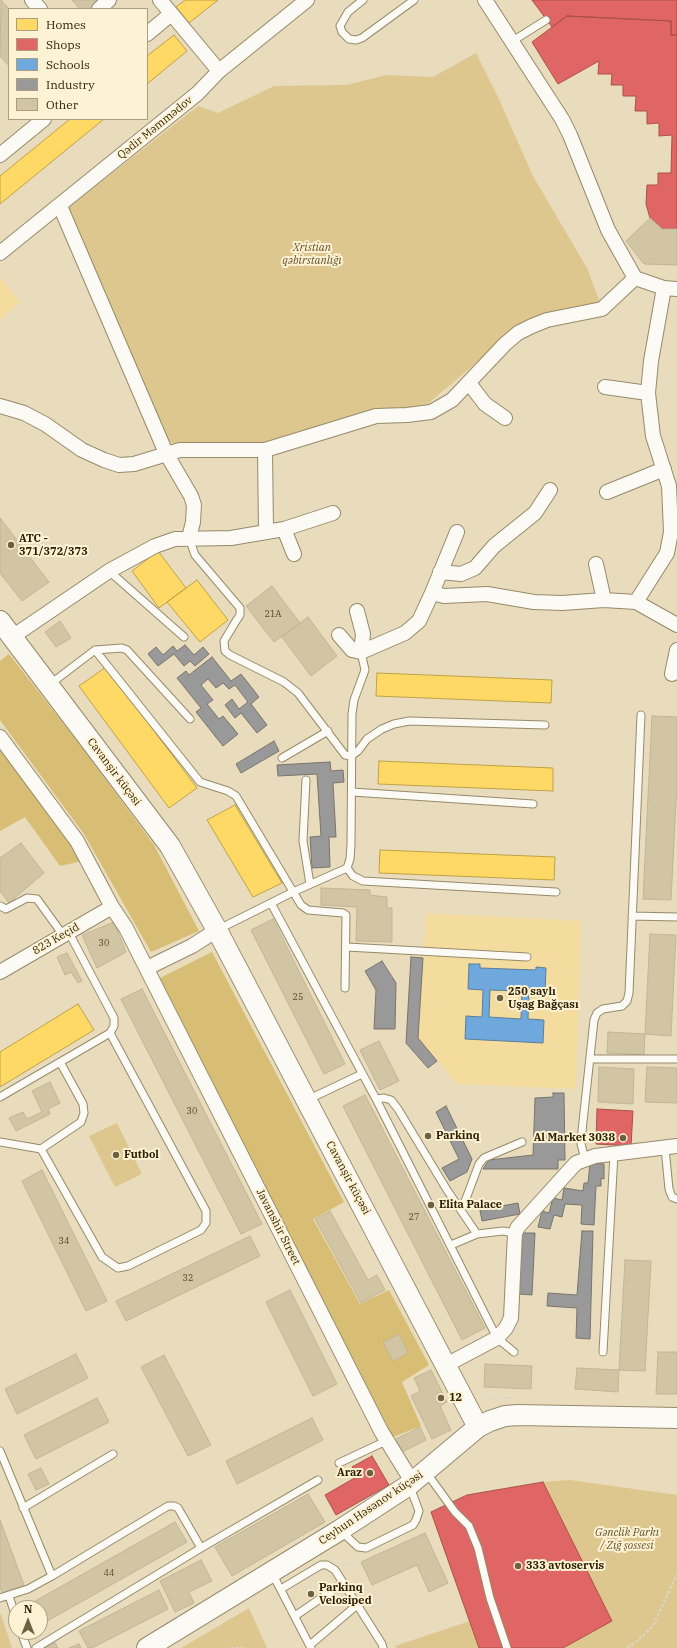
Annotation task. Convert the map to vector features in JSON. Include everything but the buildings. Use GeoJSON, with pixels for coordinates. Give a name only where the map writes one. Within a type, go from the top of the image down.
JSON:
{"type":"FeatureCollection","features":[{"type":"Feature","properties":{"kind":"street"},"geometry":{"type":"LineString","coordinates":[[32,0],[39,8]]}},
{"type":"Feature","properties":{"kind":"street"},"geometry":{"type":"LineString","coordinates":[[101,8],[109,0]]}},
{"type":"Feature","properties":{"kind":"street"},"geometry":{"type":"LineString","coordinates":[[160,0],[219,71]]}},
{"type":"Feature","properties":{"kind":"street","name":"Qədir Məmmədov"},"geometry":{"type":"LineString","coordinates":[[1,251],[60,206],[198,93],[219,71],[307,0]]}},
{"type":"Feature","properties":{"kind":"street"},"geometry":{"type":"LineString","coordinates":[[485,0],[562,119],[570,135],[608,230],[635,278],[671,288],[651,361],[648,393],[653,436],[664,469],[670,498],[670,544],[667,553],[636,602]]}},
{"type":"Feature","properties":{"kind":"street"},"geometry":{"type":"LineString","coordinates":[[148,33],[171,14]]}},
{"type":"Feature","properties":{"kind":"street"},"geometry":{"type":"LineString","coordinates":[[0,155],[43,120]]}},
{"type":"Feature","properties":{"kind":"street"},"geometry":{"type":"LineString","coordinates":[[60,206],[166,453],[191,496],[194,505],[193,522],[189,538]]}},
{"type":"Feature","properties":{"kind":"street"},"geometry":{"type":"LineString","coordinates":[[0,406],[24,413],[45,424],[82,450],[119,465],[134,464],[166,453],[196,449],[265,450],[376,416],[407,415],[431,412],[452,400],[505,344],[518,333],[548,320],[602,309],[635,278]]}},
{"type":"Feature","properties":{"kind":"street"},"geometry":{"type":"LineString","coordinates":[[469,383],[485,404],[506,418]]}},
{"type":"Feature","properties":{"kind":"street"},"geometry":{"type":"LineString","coordinates":[[605,387],[648,393]]}},
{"type":"Feature","properties":{"kind":"street"},"geometry":{"type":"LineString","coordinates":[[265,450],[266,531]]}},
{"type":"Feature","properties":{"kind":"street"},"geometry":{"type":"LineString","coordinates":[[607,492],[664,469]]}},
{"type":"Feature","properties":{"kind":"street"},"geometry":{"type":"LineString","coordinates":[[440,572],[461,574],[475,568],[494,546],[535,513],[550,490]]}},
{"type":"Feature","properties":{"kind":"street"},"geometry":{"type":"LineString","coordinates":[[12,637],[109,571],[155,546],[175,539],[231,538],[284,529],[333,513]]}},
{"type":"Feature","properties":{"kind":"street"},"geometry":{"type":"LineString","coordinates":[[284,529],[294,554]]}},
{"type":"Feature","properties":{"kind":"street"},"geometry":{"type":"LineString","coordinates":[[339,635],[352,650],[361,652],[405,633],[419,621],[457,532]]}},
{"type":"Feature","properties":{"kind":"street"},"geometry":{"type":"LineString","coordinates":[[596,564],[604,600]]}},
{"type":"Feature","properties":{"kind":"street"},"geometry":{"type":"LineString","coordinates":[[432,593],[444,596],[487,594],[534,602],[562,603],[604,600],[636,602],[677,625]]}},
{"type":"Feature","properties":{"kind":"street"},"geometry":{"type":"LineString","coordinates":[[357,610],[363,634],[361,652]]}},
{"type":"Feature","properties":{"kind":"street","name":"Cavanşir küçəsi"},"geometry":{"type":"LineString","coordinates":[[0,621],[170,846],[217,930],[478,1427]]}},
{"type":"Feature","properties":{"kind":"street"},"geometry":{"type":"LineString","coordinates":[[672,674],[677,650]]}},
{"type":"Feature","properties":{"kind":"street"},"geometry":{"type":"LineString","coordinates":[[0,737],[77,841],[112,907],[126,928],[147,968],[192,946],[217,930]]}},
{"type":"Feature","properties":{"kind":"street","name":"823 Keçid"},"geometry":{"type":"LineString","coordinates":[[0,972],[112,907]]}},
{"type":"Feature","properties":{"kind":"street","name":"Javanshir Street"},"geometry":{"type":"LineString","coordinates":[[147,968],[386,1441],[416,1480]]}},
{"type":"Feature","properties":{"kind":"street"},"geometry":{"type":"LineString","coordinates":[[446,1365],[497,1338],[506,1328],[511,1318],[515,1232],[576,1163],[585,1159],[614,1154],[671,1147]]}},
{"type":"Feature","properties":{"kind":"street","name":"Ceyhun Həsənov küçəsi"},"geometry":{"type":"LineString","coordinates":[[146,1648],[276,1581],[340,1530],[416,1480],[478,1427],[505,1416],[677,1418]]}},
{"type":"Feature","properties":{"kind":"lane"},"geometry":{"type":"LineString","coordinates":[[363,0],[348,12],[340,26],[342,32],[349,39],[356,40],[362,38],[414,0]]}},
{"type":"Feature","properties":{"kind":"lane"},"geometry":{"type":"LineString","coordinates":[[512,42],[546,20]]}},
{"type":"Feature","properties":{"kind":"lane"},"geometry":{"type":"LineString","coordinates":[[189,538],[195,555],[240,608],[240,615],[224,641],[225,651],[230,655],[284,682],[298,693],[345,755],[351,756],[358,751],[367,739],[382,729],[394,724],[409,721],[545,725]]}},
{"type":"Feature","properties":{"kind":"lane"},"geometry":{"type":"LineString","coordinates":[[109,571],[184,637]]}},
{"type":"Feature","properties":{"kind":"lane"},"geometry":{"type":"LineString","coordinates":[[49,685],[95,650],[122,648],[127,650],[190,719]]}},
{"type":"Feature","properties":{"kind":"lane"},"geometry":{"type":"LineString","coordinates":[[95,650],[200,782],[228,791],[236,796],[301,905],[308,910],[343,913],[346,915],[347,947],[345,988]]}},
{"type":"Feature","properties":{"kind":"lane"},"geometry":{"type":"LineString","coordinates":[[217,930],[292,892],[347,868],[350,859],[352,714],[354,700],[365,670],[361,652]]}},
{"type":"Feature","properties":{"kind":"lane"},"geometry":{"type":"LineString","coordinates":[[585,1159],[582,1152],[581,1138],[594,1020],[597,1014],[603,1010],[622,1006],[627,1001],[630,993],[641,715]]}},
{"type":"Feature","properties":{"kind":"lane"},"geometry":{"type":"LineString","coordinates":[[282,758],[328,732]]}},
{"type":"Feature","properties":{"kind":"lane"},"geometry":{"type":"LineString","coordinates":[[306,780],[304,842],[310,884]]}},
{"type":"Feature","properties":{"kind":"lane"},"geometry":{"type":"LineString","coordinates":[[352,792],[533,804]]}},
{"type":"Feature","properties":{"kind":"lane"},"geometry":{"type":"LineString","coordinates":[[347,868],[353,876],[363,881],[556,892]]}},
{"type":"Feature","properties":{"kind":"lane"},"geometry":{"type":"LineString","coordinates":[[0,906],[6,909],[27,898],[37,899],[66,933],[114,1018],[114,1026],[110,1033],[0,1097]]}},
{"type":"Feature","properties":{"kind":"lane"},"geometry":{"type":"LineString","coordinates":[[271,903],[376,1099],[497,1338],[514,1352]]}},
{"type":"Feature","properties":{"kind":"lane"},"geometry":{"type":"LineString","coordinates":[[632,916],[677,917]]}},
{"type":"Feature","properties":{"kind":"lane"},"geometry":{"type":"LineString","coordinates":[[347,947],[527,957]]}},
{"type":"Feature","properties":{"kind":"lane"},"geometry":{"type":"LineString","coordinates":[[41,1149],[102,1257],[118,1268],[128,1266],[200,1230],[206,1223],[206,1211],[110,1033]]}},
{"type":"Feature","properties":{"kind":"lane"},"geometry":{"type":"LineString","coordinates":[[591,1058],[677,1059]]}},
{"type":"Feature","properties":{"kind":"lane"},"geometry":{"type":"LineString","coordinates":[[0,1142],[41,1149],[81,1122],[84,1113],[83,1104],[60,1062]]}},
{"type":"Feature","properties":{"kind":"lane"},"geometry":{"type":"LineString","coordinates":[[307,1100],[362,1074]]}},
{"type":"Feature","properties":{"kind":"lane"},"geometry":{"type":"LineString","coordinates":[[376,1099],[384,1098],[391,1100],[398,1109],[477,1234]]}},
{"type":"Feature","properties":{"kind":"lane"},"geometry":{"type":"LineString","coordinates":[[460,1209],[464,1204],[479,1164],[484,1158],[522,1142]]}},
{"type":"Feature","properties":{"kind":"lane"},"geometry":{"type":"LineString","coordinates":[[671,1147],[668,1188],[672,1197],[677,1199]]}},
{"type":"Feature","properties":{"kind":"lane"},"geometry":{"type":"LineString","coordinates":[[603,1352],[614,1154]]}},
{"type":"Feature","properties":{"kind":"lane"},"geometry":{"type":"LineString","coordinates":[[451,1245],[477,1234],[502,1231],[515,1232]]}},
{"type":"Feature","properties":{"kind":"lane"},"geometry":{"type":"LineString","coordinates":[[338,1464],[386,1441]]}},
{"type":"Feature","properties":{"kind":"lane"},"geometry":{"type":"LineString","coordinates":[[0,1451],[52,1576]]}},
{"type":"Feature","properties":{"kind":"lane"},"geometry":{"type":"LineString","coordinates":[[23,1508],[113,1454]]}},
{"type":"Feature","properties":{"kind":"lane"},"geometry":{"type":"LineString","coordinates":[[36,1648],[201,1548],[318,1480]]}},
{"type":"Feature","properties":{"kind":"lane"},"geometry":{"type":"LineString","coordinates":[[340,1530],[358,1547],[366,1548],[412,1525],[416,1520],[419,1511],[416,1480]]}},
{"type":"Feature","properties":{"kind":"lane"},"geometry":{"type":"LineString","coordinates":[[416,1480],[455,1512],[469,1526],[478,1548],[490,1598],[507,1648]]}},
{"type":"Feature","properties":{"kind":"lane"},"geometry":{"type":"LineString","coordinates":[[0,1598],[9,1596],[52,1576],[172,1506],[178,1508],[201,1548]]}},
{"type":"Feature","properties":{"kind":"lane"},"geometry":{"type":"LineString","coordinates":[[357,1605],[310,1647],[296,1616],[276,1581],[321,1565],[326,1565],[335,1570],[382,1644],[383,1648]]}},
{"type":"Feature","properties":{"kind":"lane"},"geometry":{"type":"LineString","coordinates":[[296,1616],[343,1583]]}},
{"type":"Feature","properties":{"kind":"lane"},"geometry":{"type":"LineString","coordinates":[[9,1596],[10,1600]]}},
{"type":"Feature","properties":{"kind":"path"},"geometry":{"type":"LineString","coordinates":[[335,1570],[354,1562],[366,1548]]}},
{"type":"Feature","properties":{"kind":"path"},"geometry":{"type":"LineString","coordinates":[[627,1648],[653,1626],[677,1574]]}},
{"type":"Feature","properties":{"kind":"path"},"geometry":{"type":"LineString","coordinates":[[231,1648],[245,1648]]}},
{"type":"Feature","properties":{"kind":"shaded area"},"geometry":{"type":"Polygon","coordinates":[[[0,277],[20,302],[0,320],[0,277]]]}},
{"type":"Feature","properties":{"kind":"shaded area"},"geometry":{"type":"Polygon","coordinates":[[[9,654],[81,746],[154,845],[199,931],[151,952],[84,834],[0,720],[0,661],[9,654]]]}},
{"type":"Feature","properties":{"kind":"shaded area"},"geometry":{"type":"Polygon","coordinates":[[[0,747],[49,812],[82,861],[60,866],[25,817],[0,831],[0,747]]]}},
{"type":"Feature","properties":{"kind":"shaded area","name":"250 saylı Uşag Bağçası"},"geometry":{"type":"Polygon","coordinates":[[[426,913],[581,921],[576,1089],[457,1084],[418,1038],[426,913]]]}},
{"type":"Feature","properties":{"kind":"shaded area"},"geometry":{"type":"Polygon","coordinates":[[[212,952],[344,1202],[313,1219],[360,1304],[389,1290],[429,1365],[402,1382],[421,1426],[393,1437],[156,980],[212,952]]]}},
{"type":"Feature","properties":{"kind":"green space","name":"Xristian qəbirstanlığı"},"geometry":{"type":"Polygon","coordinates":[[[476,53],[498,97],[533,176],[587,268],[601,305],[537,316],[509,335],[424,407],[379,410],[267,443],[169,443],[69,207],[198,106],[218,113],[274,86],[347,85],[386,75],[433,77],[476,53]]]}},
{"type":"Feature","properties":{"kind":"green space","name":"Futbol"},"geometry":{"type":"Polygon","coordinates":[[[117,1123],[142,1174],[115,1187],[89,1136],[117,1123]]]}},
{"type":"Feature","properties":{"kind":"green space","name":"Gənclik Parkı / Zığ şossesi"},"geometry":{"type":"Polygon","coordinates":[[[570,1480],[677,1495],[677,1648],[563,1648],[612,1621],[543,1482],[570,1480]]]}},
{"type":"Feature","properties":{"kind":"green space"},"geometry":{"type":"Polygon","coordinates":[[[249,1608],[267,1648],[181,1648],[249,1608]]]}},
{"type":"Feature","properties":{"kind":"green space"},"geometry":{"type":"Polygon","coordinates":[[[0,1613],[12,1648],[0,1648],[0,1613]]]}},
{"type":"Feature","properties":{"kind":"green space"},"geometry":{"type":"Polygon","coordinates":[[[470,1621],[479,1648],[396,1648],[395,1646],[470,1621]]]}},
{"type":"Feature","properties":{"kind":"place","name":"ATC - 371/372/373"},"geometry":{"type":"Point","coordinates":[11,545]}},
{"type":"Feature","properties":{"kind":"place","name":"250 saylı Uşag Bağçası"},"geometry":{"type":"Point","coordinates":[500,998]}},
{"type":"Feature","properties":{"kind":"place","name":"Parkinq"},"geometry":{"type":"Point","coordinates":[428,1136]}},
{"type":"Feature","properties":{"kind":"place","name":"Al Market 3038"},"geometry":{"type":"Point","coordinates":[623,1138]}},
{"type":"Feature","properties":{"kind":"place","name":"Futbol"},"geometry":{"type":"Point","coordinates":[116,1155]}},
{"type":"Feature","properties":{"kind":"place","name":"Elita Palace"},"geometry":{"type":"Point","coordinates":[431,1205]}},
{"type":"Feature","properties":{"kind":"place","name":"12"},"geometry":{"type":"Point","coordinates":[441,1398]}},
{"type":"Feature","properties":{"kind":"place","name":"Araz"},"geometry":{"type":"Point","coordinates":[370,1473]}},
{"type":"Feature","properties":{"kind":"place","name":"333 avtoservis"},"geometry":{"type":"Point","coordinates":[518,1566]}},
{"type":"Feature","properties":{"kind":"place","name":"Parkinq Velosiped"},"geometry":{"type":"Point","coordinates":[311,1594]}}]}
